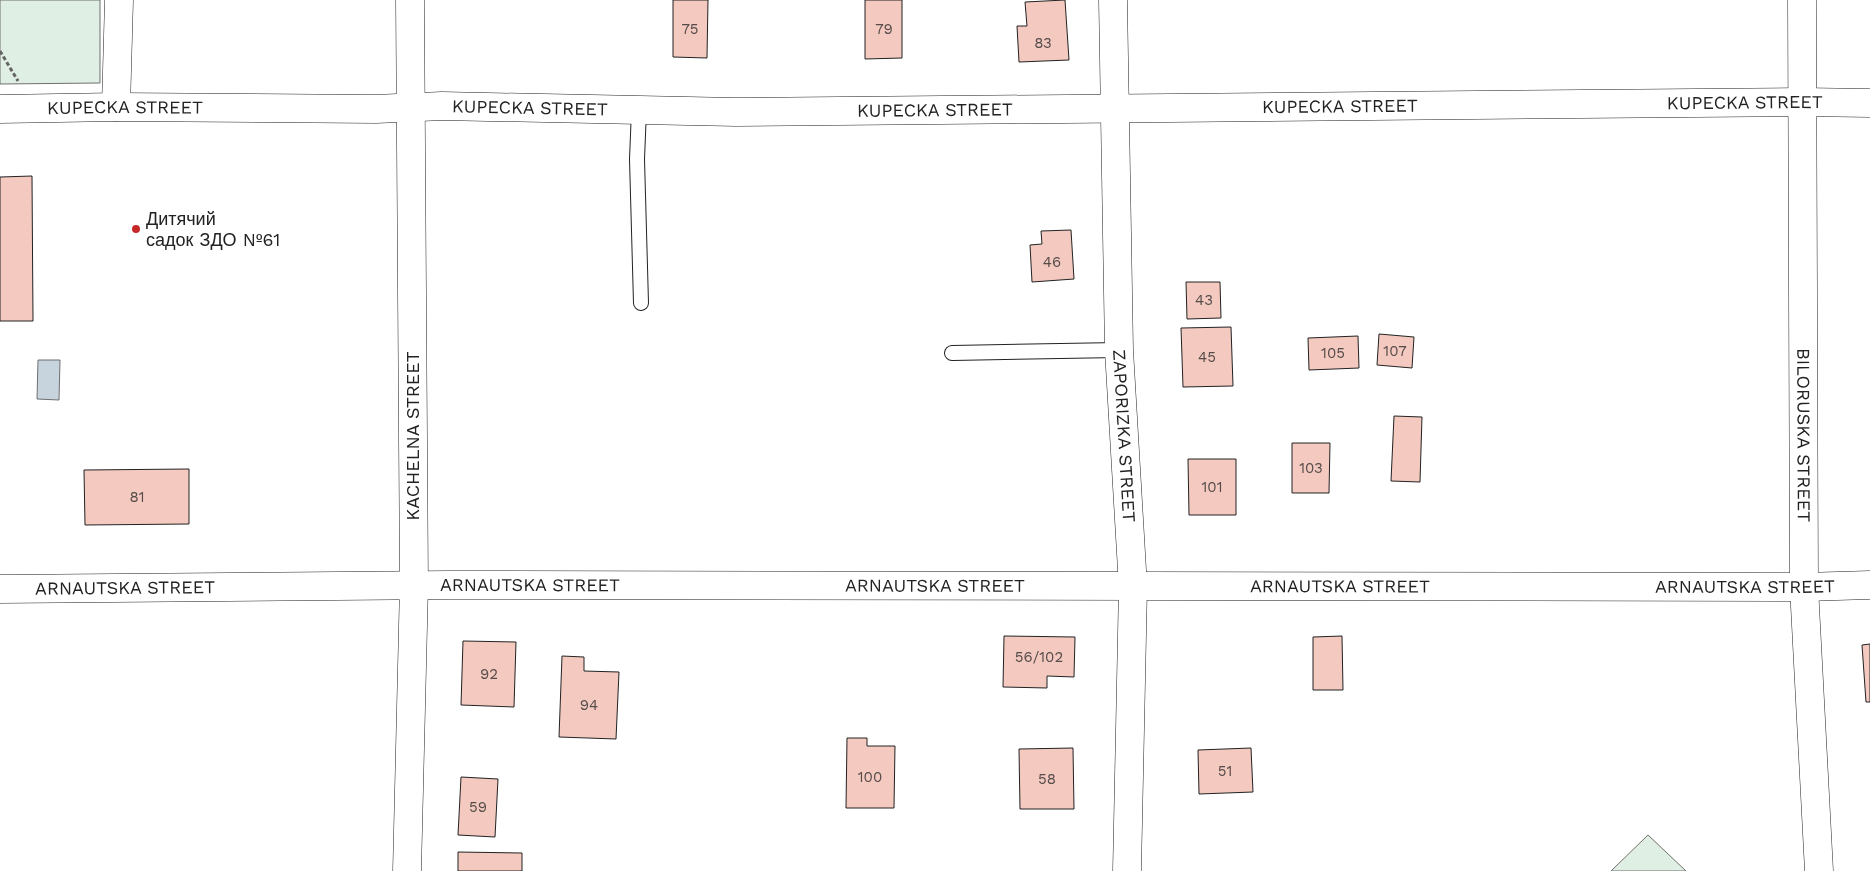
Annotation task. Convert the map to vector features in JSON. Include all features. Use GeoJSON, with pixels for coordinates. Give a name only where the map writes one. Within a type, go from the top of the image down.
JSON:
{"type":"FeatureCollection","features":[{"type":"Feature","properties":{"kind":"street"},"geometry":{"type":"LineString","coordinates":[[116,107],[119,0]]}},
{"type":"Feature","properties":{"kind":"street","name":"KACHELNA STREET"},"geometry":{"type":"LineString","coordinates":[[407,871],[414,586],[410,0]]}},
{"type":"Feature","properties":{"kind":"street","name":"ZAPORIZKA STREET"},"geometry":{"type":"LineString","coordinates":[[1113,0],[1119,350],[1133,587],[1127,871]]}},
{"type":"Feature","properties":{"kind":"street","name":"BILORUSKA STREET"},"geometry":{"type":"LineString","coordinates":[[1802,0],[1804,587],[1819,870]]}},
{"type":"Feature","properties":{"kind":"street","name":"KUPECKA STREET"},"geometry":{"type":"LineString","coordinates":[[0,110],[116,107],[376,110],[442,106],[736,112],[1803,102],[1870,103]]}},
{"type":"Feature","properties":{"kind":"street","name":"ARNAUTSKA STREET"},"geometry":{"type":"LineString","coordinates":[[0,588],[414,586],[1804,587],[1870,585]]}},
{"type":"Feature","properties":{"kind":"lane"},"geometry":{"type":"LineString","coordinates":[[638,110],[637,159],[642,303]]}},
{"type":"Feature","properties":{"kind":"lane"},"geometry":{"type":"LineString","coordinates":[[952,352],[1119,350]]}},
{"type":"Feature","properties":{"kind":"green space"},"geometry":{"type":"Polygon","coordinates":[[[0,0],[100,0],[100,83],[0,84],[0,0]]]}},
{"type":"Feature","properties":{"kind":"green space"},"geometry":{"type":"Polygon","coordinates":[[[1648,835],[1686,871],[1611,871],[1648,835]]]}},
{"type":"Feature","properties":{"kind":"shaded area"},"geometry":{"type":"Polygon","coordinates":[[[38,360],[60,360],[59,400],[37,399],[38,360]]]}},
{"type":"Feature","properties":{"kind":"building"},"geometry":{"type":"Polygon","coordinates":[[[673,0],[708,0],[707,58],[673,57],[673,0]]]}},
{"type":"Feature","properties":{"kind":"building"},"geometry":{"type":"Polygon","coordinates":[[[865,0],[902,0],[902,58],[865,59],[865,0]]]}},
{"type":"Feature","properties":{"kind":"building"},"geometry":{"type":"Polygon","coordinates":[[[1065,0],[1069,60],[1019,62],[1017,26],[1027,26],[1025,2],[1065,0]]]}},
{"type":"Feature","properties":{"kind":"building"},"geometry":{"type":"Polygon","coordinates":[[[32,176],[33,321],[0,321],[0,177],[32,176]]]}},
{"type":"Feature","properties":{"kind":"building"},"geometry":{"type":"Polygon","coordinates":[[[1071,230],[1074,279],[1032,282],[1030,245],[1042,244],[1041,231],[1071,230]]]}},
{"type":"Feature","properties":{"kind":"building"},"geometry":{"type":"Polygon","coordinates":[[[1186,282],[1220,282],[1221,318],[1187,319],[1186,282]]]}},
{"type":"Feature","properties":{"kind":"building"},"geometry":{"type":"Polygon","coordinates":[[[1231,327],[1233,386],[1183,387],[1181,328],[1231,327]]]}},
{"type":"Feature","properties":{"kind":"building"},"geometry":{"type":"Polygon","coordinates":[[[1379,334],[1414,337],[1412,368],[1377,365],[1379,334]]]}},
{"type":"Feature","properties":{"kind":"building"},"geometry":{"type":"Polygon","coordinates":[[[1358,336],[1359,368],[1309,370],[1308,338],[1358,336]]]}},
{"type":"Feature","properties":{"kind":"building"},"geometry":{"type":"Polygon","coordinates":[[[1394,416],[1422,417],[1420,482],[1391,481],[1394,416]]]}},
{"type":"Feature","properties":{"kind":"building"},"geometry":{"type":"Polygon","coordinates":[[[1292,443],[1330,443],[1329,493],[1292,493],[1292,443]]]}},
{"type":"Feature","properties":{"kind":"building"},"geometry":{"type":"Polygon","coordinates":[[[1188,459],[1236,459],[1236,515],[1189,515],[1188,459]]]}},
{"type":"Feature","properties":{"kind":"building"},"geometry":{"type":"Polygon","coordinates":[[[189,469],[189,524],[85,525],[84,470],[189,469]]]}},
{"type":"Feature","properties":{"kind":"building"},"geometry":{"type":"Polygon","coordinates":[[[1004,636],[1075,637],[1074,677],[1047,676],[1047,688],[1003,687],[1004,636]]]}},
{"type":"Feature","properties":{"kind":"building"},"geometry":{"type":"Polygon","coordinates":[[[1342,636],[1343,690],[1313,690],[1313,637],[1342,636]]]}},
{"type":"Feature","properties":{"kind":"building"},"geometry":{"type":"Polygon","coordinates":[[[463,641],[516,642],[514,707],[461,705],[463,641]]]}},
{"type":"Feature","properties":{"kind":"building"},"geometry":{"type":"Polygon","coordinates":[[[1870,644],[1870,702],[1866,702],[1862,645],[1870,644]]]}},
{"type":"Feature","properties":{"kind":"building"},"geometry":{"type":"Polygon","coordinates":[[[562,656],[584,657],[584,671],[619,672],[616,739],[559,737],[562,656]]]}},
{"type":"Feature","properties":{"kind":"building"},"geometry":{"type":"Polygon","coordinates":[[[847,738],[867,738],[867,746],[895,746],[894,808],[846,808],[847,738]]]}},
{"type":"Feature","properties":{"kind":"building"},"geometry":{"type":"Polygon","coordinates":[[[1073,748],[1074,809],[1020,809],[1019,749],[1073,748]]]}},
{"type":"Feature","properties":{"kind":"building"},"geometry":{"type":"Polygon","coordinates":[[[1251,748],[1253,792],[1199,794],[1198,750],[1251,748]]]}},
{"type":"Feature","properties":{"kind":"building"},"geometry":{"type":"Polygon","coordinates":[[[461,777],[498,779],[495,837],[458,835],[461,777]]]}},
{"type":"Feature","properties":{"kind":"building"},"geometry":{"type":"Polygon","coordinates":[[[458,852],[522,853],[522,871],[458,871],[458,852]]]}},
{"type":"Feature","properties":{"kind":"place","name":"Дитячий садок ЗДО №61"},"geometry":{"type":"Point","coordinates":[136,229]}}]}
